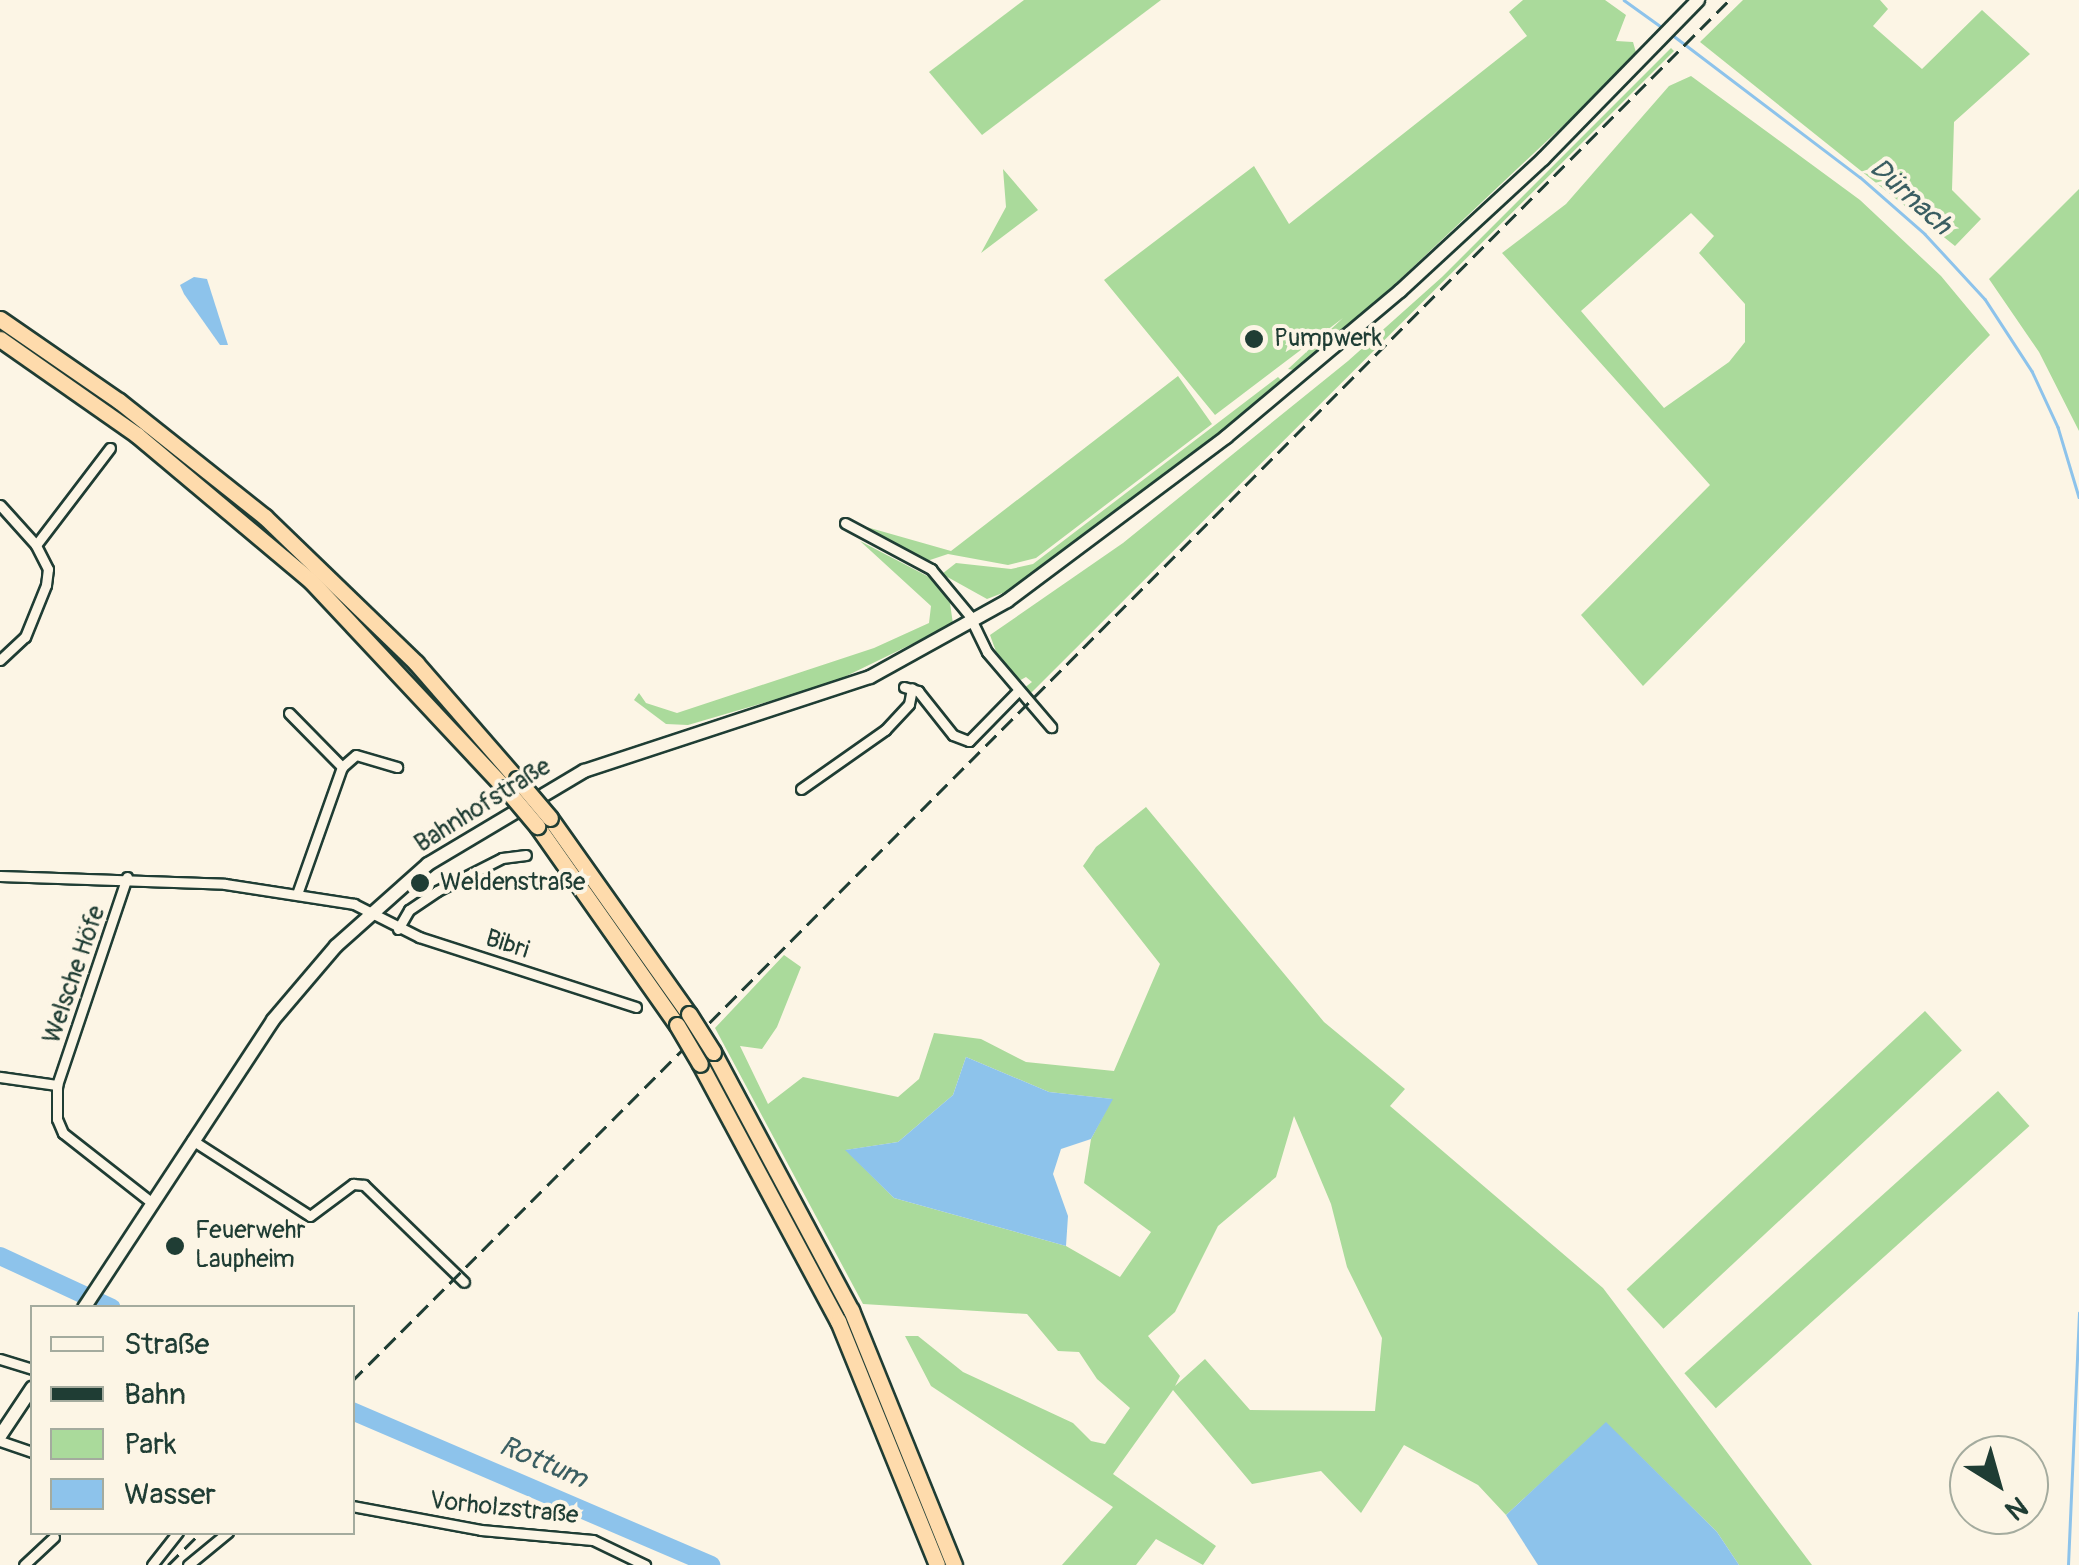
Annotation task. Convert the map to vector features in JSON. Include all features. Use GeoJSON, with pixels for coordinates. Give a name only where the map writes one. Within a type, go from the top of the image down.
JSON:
{"type":"FeatureCollection","features":[{"type":"Feature","properties":{"kind":"highway"},"geometry":{"type":"LineString","coordinates":[[0,319],[317,564],[543,822],[683,1019],[713,1052],[851,1310],[944,1562]]}},
{"type":"Feature","properties":{"kind":"highway"},"geometry":{"type":"LineString","coordinates":[[0,339],[114,408]]}},
{"type":"Feature","properties":{"kind":"highway"},"geometry":{"type":"LineString","coordinates":[[683,1019],[700,1064],[780,1203],[838,1321],[944,1562]]}},
{"type":"Feature","properties":{"kind":"main road","name":"Bahnhofstraße"},"geometry":{"type":"LineString","coordinates":[[85,1305],[273,1020],[370,913],[460,840],[584,771],[842,688],[973,624],[1078,552],[1307,370],[1465,233],[1698,0]]}},
{"type":"Feature","properties":{"kind":"main road"},"geometry":{"type":"LineString","coordinates":[[0,1439],[30,1391]]}},
{"type":"Feature","properties":{"kind":"street"},"geometry":{"type":"LineString","coordinates":[[36,545],[110,448]]}},
{"type":"Feature","properties":{"kind":"street"},"geometry":{"type":"LineString","coordinates":[[0,505],[36,545],[48,569],[26,638],[0,660]]}},
{"type":"Feature","properties":{"kind":"street"},"geometry":{"type":"LineString","coordinates":[[844,523],[931,570],[1018,690],[1051,728]]}},
{"type":"Feature","properties":{"kind":"street"},"geometry":{"type":"LineString","coordinates":[[801,789],[885,730],[909,704],[908,688],[953,735],[968,741],[1018,690]]}},
{"type":"Feature","properties":{"kind":"street"},"geometry":{"type":"LineString","coordinates":[[289,713],[342,767]]}},
{"type":"Feature","properties":{"kind":"street"},"geometry":{"type":"LineString","coordinates":[[297,894],[342,767],[356,755],[397,767]]}},
{"type":"Feature","properties":{"kind":"street","name":"Bahnhofstraße"},"geometry":{"type":"LineString","coordinates":[[398,930],[409,910],[438,891],[488,864],[526,855]]}},
{"type":"Feature","properties":{"kind":"street"},"geometry":{"type":"LineString","coordinates":[[0,876],[127,877],[297,894],[370,913]]}},
{"type":"Feature","properties":{"kind":"street","name":"Welsche Höfe"},"geometry":{"type":"LineString","coordinates":[[127,877],[57,1085],[58,1127],[152,1202]]}},
{"type":"Feature","properties":{"kind":"street","name":"Bibri"},"geometry":{"type":"LineString","coordinates":[[370,913],[398,930],[636,1008]]}},
{"type":"Feature","properties":{"kind":"street"},"geometry":{"type":"LineString","coordinates":[[0,1077],[57,1085]]}},
{"type":"Feature","properties":{"kind":"street"},"geometry":{"type":"LineString","coordinates":[[192,1140],[310,1216],[353,1184],[364,1185],[464,1282]]}},
{"type":"Feature","properties":{"kind":"street"},"geometry":{"type":"LineString","coordinates":[[0,1359],[30,1368]]}},
{"type":"Feature","properties":{"kind":"street"},"geometry":{"type":"LineString","coordinates":[[0,1439],[30,1451]]}},
{"type":"Feature","properties":{"kind":"street","name":"Vorholzstraße"},"geometry":{"type":"LineString","coordinates":[[355,1507],[481,1530],[593,1540],[646,1565]]}},
{"type":"Feature","properties":{"kind":"street"},"geometry":{"type":"LineString","coordinates":[[152,1565],[176,1535]]}},
{"type":"Feature","properties":{"kind":"street"},"geometry":{"type":"LineString","coordinates":[[188,1565],[224,1535]]}},
{"type":"Feature","properties":{"kind":"street"},"geometry":{"type":"LineString","coordinates":[[24,1565],[54,1537]]}},
{"type":"Feature","properties":{"kind":"green space"},"geometry":{"type":"Polygon","coordinates":[[[1024,0],[1161,0],[982,135],[929,72],[1024,0]]]}},
{"type":"Feature","properties":{"kind":"green space"},"geometry":{"type":"Polygon","coordinates":[[[1523,0],[1605,0],[1626,15],[1616,41],[1633,42],[1637,56],[1328,347],[1299,371],[1288,369],[1343,318],[1215,415],[1104,280],[1254,166],[1289,224],[1527,36],[1509,12],[1523,0]]]}},
{"type":"Feature","properties":{"kind":"green space"},"geometry":{"type":"Polygon","coordinates":[[[1743,0],[1880,0],[1888,9],[1873,26],[1922,69],[1982,10],[2030,54],[1954,122],[1952,190],[1981,219],[1955,246],[1700,42],[1743,0]]]}},
{"type":"Feature","properties":{"kind":"green space"},"geometry":{"type":"Polygon","coordinates":[[[1671,48],[1674,51],[1029,695],[1024,688],[1032,682],[1026,677],[1017,682],[999,660],[990,635],[1123,543],[1348,361],[1442,277],[1671,48]]]}},
{"type":"Feature","properties":{"kind":"green space"},"geometry":{"type":"Polygon","coordinates":[[[1691,76],[1860,200],[1941,276],[1990,335],[1643,686],[1581,615],[1710,485],[1502,253],[1566,204],[1669,86],[1691,76]],[[1691,213],[1581,311],[1664,408],[1729,362],[1745,342],[1745,304],[1699,253],[1714,236],[1691,213]]]}},
{"type":"Feature","properties":{"kind":"green space"},"geometry":{"type":"Polygon","coordinates":[[[1003,169],[1038,210],[981,253],[1006,207],[1003,169]]]}},
{"type":"Feature","properties":{"kind":"green space"},"geometry":{"type":"Polygon","coordinates":[[[2079,189],[2079,431],[2039,352],[1989,279],[2079,189]]]}},
{"type":"Feature","properties":{"kind":"green space"},"geometry":{"type":"Polygon","coordinates":[[[1178,376],[1212,424],[1036,558],[1008,565],[948,554],[927,561],[856,524],[951,551],[1178,376]]]}},
{"type":"Feature","properties":{"kind":"green space"},"geometry":{"type":"Polygon","coordinates":[[[1278,377],[1284,383],[1204,448],[1013,589],[987,599],[942,574],[956,563],[1011,569],[1033,564],[1278,377]]]}},
{"type":"Feature","properties":{"kind":"green space"},"geometry":{"type":"Polygon","coordinates":[[[860,541],[929,577],[950,603],[953,624],[832,683],[688,725],[666,724],[634,700],[639,693],[646,703],[677,713],[874,648],[929,623],[931,606],[860,541]]]}},
{"type":"Feature","properties":{"kind":"green space"},"geometry":{"type":"Polygon","coordinates":[[[1146,807],[1324,1022],[1405,1089],[1390,1106],[1603,1288],[1812,1565],[1739,1565],[1717,1532],[1606,1423],[1506,1515],[1478,1485],[1404,1445],[1361,1513],[1321,1471],[1252,1484],[1173,1390],[1113,1474],[1216,1546],[1203,1565],[1156,1539],[1136,1565],[1062,1565],[1113,1507],[931,1386],[905,1336],[918,1336],[963,1372],[1073,1423],[1091,1441],[1105,1444],[1130,1408],[1097,1379],[1079,1352],[1058,1351],[1027,1314],[863,1304],[715,1028],[784,955],[801,967],[777,1027],[762,1049],[740,1046],[768,1104],[803,1077],[898,1097],[919,1079],[934,1033],[981,1039],[1026,1062],[1114,1071],[1160,964],[1083,866],[1096,847],[1146,807]],[[966,1057],[953,1095],[898,1142],[846,1150],[894,1198],[1066,1246],[1120,1277],[1151,1232],[1084,1183],[1091,1139],[1112,1099],[1049,1092],[966,1057]],[[1294,1116],[1276,1177],[1218,1226],[1175,1312],[1148,1336],[1180,1376],[1175,1386],[1205,1359],[1250,1410],[1375,1411],[1382,1338],[1347,1267],[1331,1204],[1294,1116]]]}},
{"type":"Feature","properties":{"kind":"green space"},"geometry":{"type":"Polygon","coordinates":[[[1925,1011],[1962,1050],[1663,1329],[1627,1289],[1925,1011]]]}},
{"type":"Feature","properties":{"kind":"green space"},"geometry":{"type":"Polygon","coordinates":[[[1998,1091],[2029,1126],[1716,1408],[1684,1373],[1998,1091]]]}},
{"type":"Feature","properties":{"kind":"water"},"geometry":{"type":"Polygon","coordinates":[[[194,277],[207,279],[228,345],[220,345],[184,294],[180,285],[194,277]]]}},
{"type":"Feature","properties":{"kind":"water"},"geometry":{"type":"Polygon","coordinates":[[[966,1057],[1049,1092],[1113,1099],[1091,1139],[1061,1149],[1053,1174],[1068,1216],[1066,1246],[894,1198],[845,1150],[898,1142],[953,1095],[966,1057]]]}},
{"type":"Feature","properties":{"kind":"water"},"geometry":{"type":"Polygon","coordinates":[[[1606,1422],[1717,1532],[1739,1565],[1538,1565],[1506,1515],[1606,1422]]]}},
{"type":"Feature","properties":{"kind":"waterway","name":"Dürnach"},"geometry":{"type":"LineString","coordinates":[[1624,0],[1663,28]]}},
{"type":"Feature","properties":{"kind":"waterway","name":"Dürnach"},"geometry":{"type":"LineString","coordinates":[[1670,33],[1860,177],[1925,234],[1985,299],[2032,371],[2058,427],[2079,497]]}},
{"type":"Feature","properties":{"kind":"waterway","name":"Rottum"},"geometry":{"type":"LineString","coordinates":[[0,1256],[106,1305]]}},
{"type":"Feature","properties":{"kind":"waterway","name":"Dürnach"},"geometry":{"type":"LineString","coordinates":[[2068,1565],[2079,1313]]}},
{"type":"Feature","properties":{"kind":"waterway","name":"Rottum"},"geometry":{"type":"LineString","coordinates":[[355,1412],[711,1565]]}},
{"type":"Feature","properties":{"kind":"railway"},"geometry":{"type":"LineString","coordinates":[[355,1378],[1729,0]]}},
{"type":"Feature","properties":{"kind":"railway"},"geometry":{"type":"LineString","coordinates":[[168,1565],[198,1535]]}},
{"type":"Feature","properties":{"kind":"place","name":"Pumpwerk"},"geometry":{"type":"Point","coordinates":[1254,339]}},
{"type":"Feature","properties":{"kind":"place","name":"Weldenstraße"},"geometry":{"type":"Point","coordinates":[420,883]}},
{"type":"Feature","properties":{"kind":"place","name":"Feuerwehr Laupheim"},"geometry":{"type":"Point","coordinates":[175,1246]}}]}
